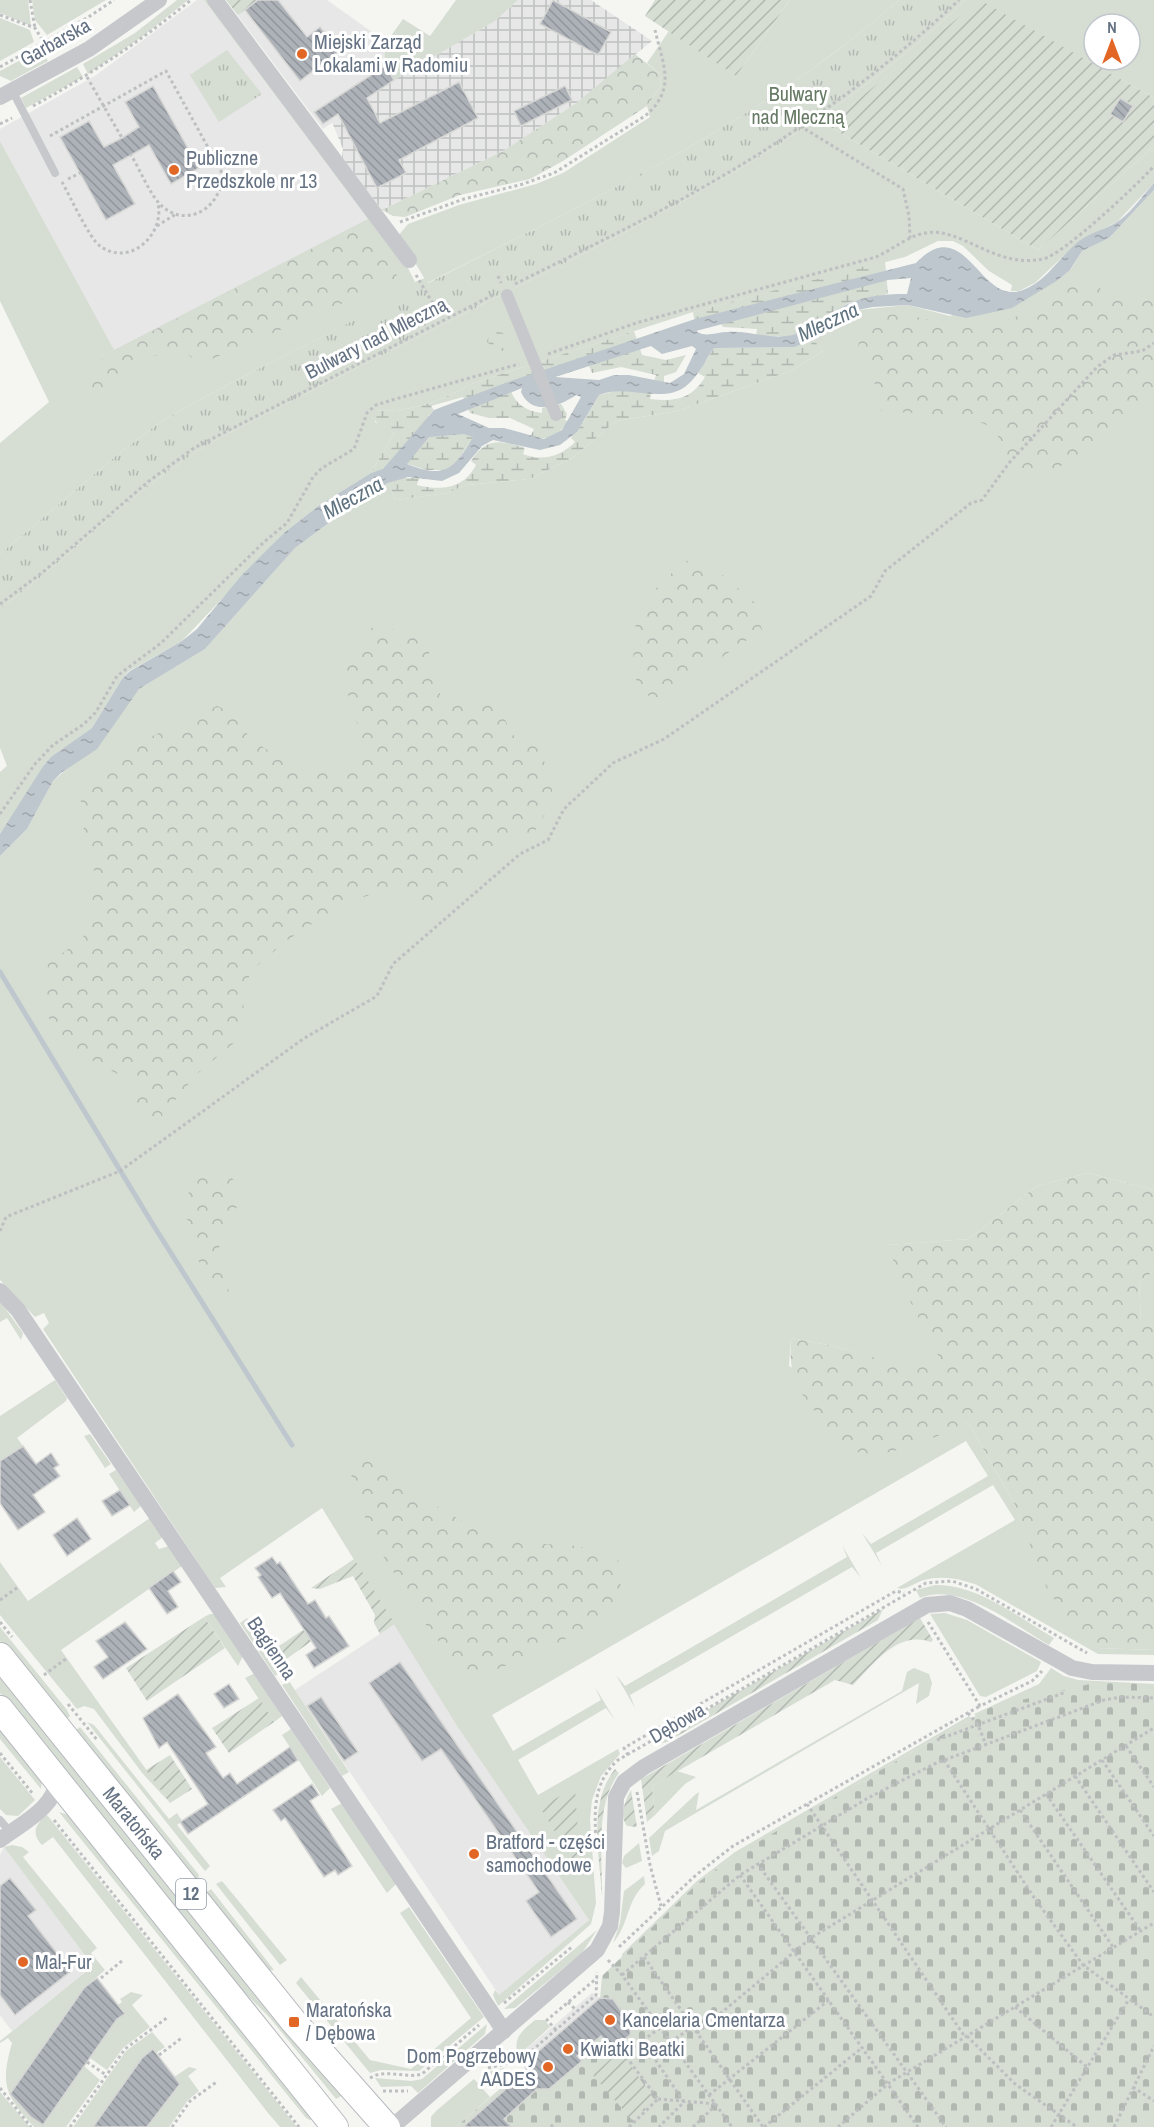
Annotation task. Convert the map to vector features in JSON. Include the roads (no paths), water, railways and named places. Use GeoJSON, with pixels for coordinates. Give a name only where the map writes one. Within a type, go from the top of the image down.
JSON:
{"type":"FeatureCollection","features":[{"type":"Feature","properties":{"kind":"main road","name":"Maratońska"},"geometry":{"type":"LineString","coordinates":[[0,1656],[294,2022],[387,2127]]}},
{"type":"Feature","properties":{"kind":"main road","name":"Maratońska"},"geometry":{"type":"LineString","coordinates":[[0,1708],[335,2127]]}},
{"type":"Feature","properties":{"kind":"street","name":"Garbarska"},"geometry":{"type":"LineString","coordinates":[[6,94],[89,49],[159,0]]}},
{"type":"Feature","properties":{"kind":"street"},"geometry":{"type":"LineString","coordinates":[[215,0],[409,260]]}},
{"type":"Feature","properties":{"kind":"street"},"geometry":{"type":"LineString","coordinates":[[511,290],[556,415]]}},
{"type":"Feature","properties":{"kind":"street","name":"Bagienna"},"geometry":{"type":"LineString","coordinates":[[0,1291],[18,1310],[504,2031]]}},
{"type":"Feature","properties":{"kind":"street","name":"Dębowa"},"geometry":{"type":"LineString","coordinates":[[392,2127],[504,2031],[602,1955],[612,1912],[616,1797],[624,1782],[644,1767],[927,1605],[950,1604],[967,1609],[1072,1668],[1087,1671],[1154,1673]]}},
{"type":"Feature","properties":{"kind":"street"},"geometry":{"type":"LineString","coordinates":[[46,1804],[56,1791],[56,1779]]}},
{"type":"Feature","properties":{"kind":"street"},"geometry":{"type":"LineString","coordinates":[[3,1831],[46,1804],[62,1799],[74,1800]]}},
{"type":"Feature","properties":{"kind":"lane"},"geometry":{"type":"LineString","coordinates":[[6,94],[24,112],[55,173]]}},
{"type":"Feature","properties":{"kind":"water","name":"Mleczna"},"geometry":{"type":"Polygon","coordinates":[[[1154,183],[1154,190],[1109,238],[1082,251],[1070,270],[1058,280],[1012,308],[966,318],[908,305],[873,307],[857,310],[813,339],[795,347],[714,348],[695,378],[677,391],[655,394],[621,391],[599,395],[577,432],[560,445],[540,450],[493,440],[482,446],[459,473],[442,481],[408,477],[388,483],[295,548],[205,649],[139,689],[97,749],[53,781],[27,829],[0,856],[0,834],[42,768],[51,757],[92,728],[122,679],[130,671],[182,641],[197,629],[241,576],[285,532],[321,504],[371,473],[383,469],[434,410],[508,382],[695,319],[916,263],[933,250],[947,248],[960,253],[993,285],[1006,291],[1020,291],[1045,276],[1079,241],[1120,220],[1154,183]],[[911,278],[888,280],[696,331],[707,334],[735,332],[775,336],[792,335],[811,327],[840,308],[864,298],[907,294],[911,278]],[[651,346],[555,377],[599,380],[614,375],[629,375],[670,383],[684,374],[696,349],[692,346],[662,354],[651,346]],[[522,388],[458,414],[489,428],[504,428],[544,439],[562,430],[581,397],[576,395],[554,406],[538,407],[526,400],[521,392],[522,388]],[[464,434],[429,437],[407,464],[430,471],[447,468],[460,457],[473,437],[464,434]]]}},
{"type":"Feature","properties":{"kind":"waterway"},"geometry":{"type":"LineString","coordinates":[[0,972],[152,1223],[292,1445]]}},
{"type":"Feature","properties":{"kind":"place","name":"Miejski Zarząd Lokalami w Radomiu"},"geometry":{"type":"Point","coordinates":[302,54]}},
{"type":"Feature","properties":{"kind":"place","name":"Publiczne Przedszkole nr 13"},"geometry":{"type":"Point","coordinates":[174,170]}},
{"type":"Feature","properties":{"kind":"place","name":"Bratford - części samochodowe"},"geometry":{"type":"Point","coordinates":[474,1854]}},
{"type":"Feature","properties":{"kind":"place","name":"Mal-Fur"},"geometry":{"type":"Point","coordinates":[23,1962]}},
{"type":"Feature","properties":{"kind":"place","name":"Kancelaria Cmentarza"},"geometry":{"type":"Point","coordinates":[610,2020]}},
{"type":"Feature","properties":{"kind":"place","name":"Maratońska / Dębowa"},"geometry":{"type":"Point","coordinates":[294,2022]}},
{"type":"Feature","properties":{"kind":"place","name":"Kwiatki Beatki"},"geometry":{"type":"Point","coordinates":[568,2049]}},
{"type":"Feature","properties":{"kind":"place","name":"Dom Pogrzebowy AADES"},"geometry":{"type":"Point","coordinates":[548,2067]}},
{"type":"Feature","properties":{"kind":"park label","name":"Bulwary nad Mleczną"},"geometry":{"type":"Point","coordinates":[798,106]}}]}
